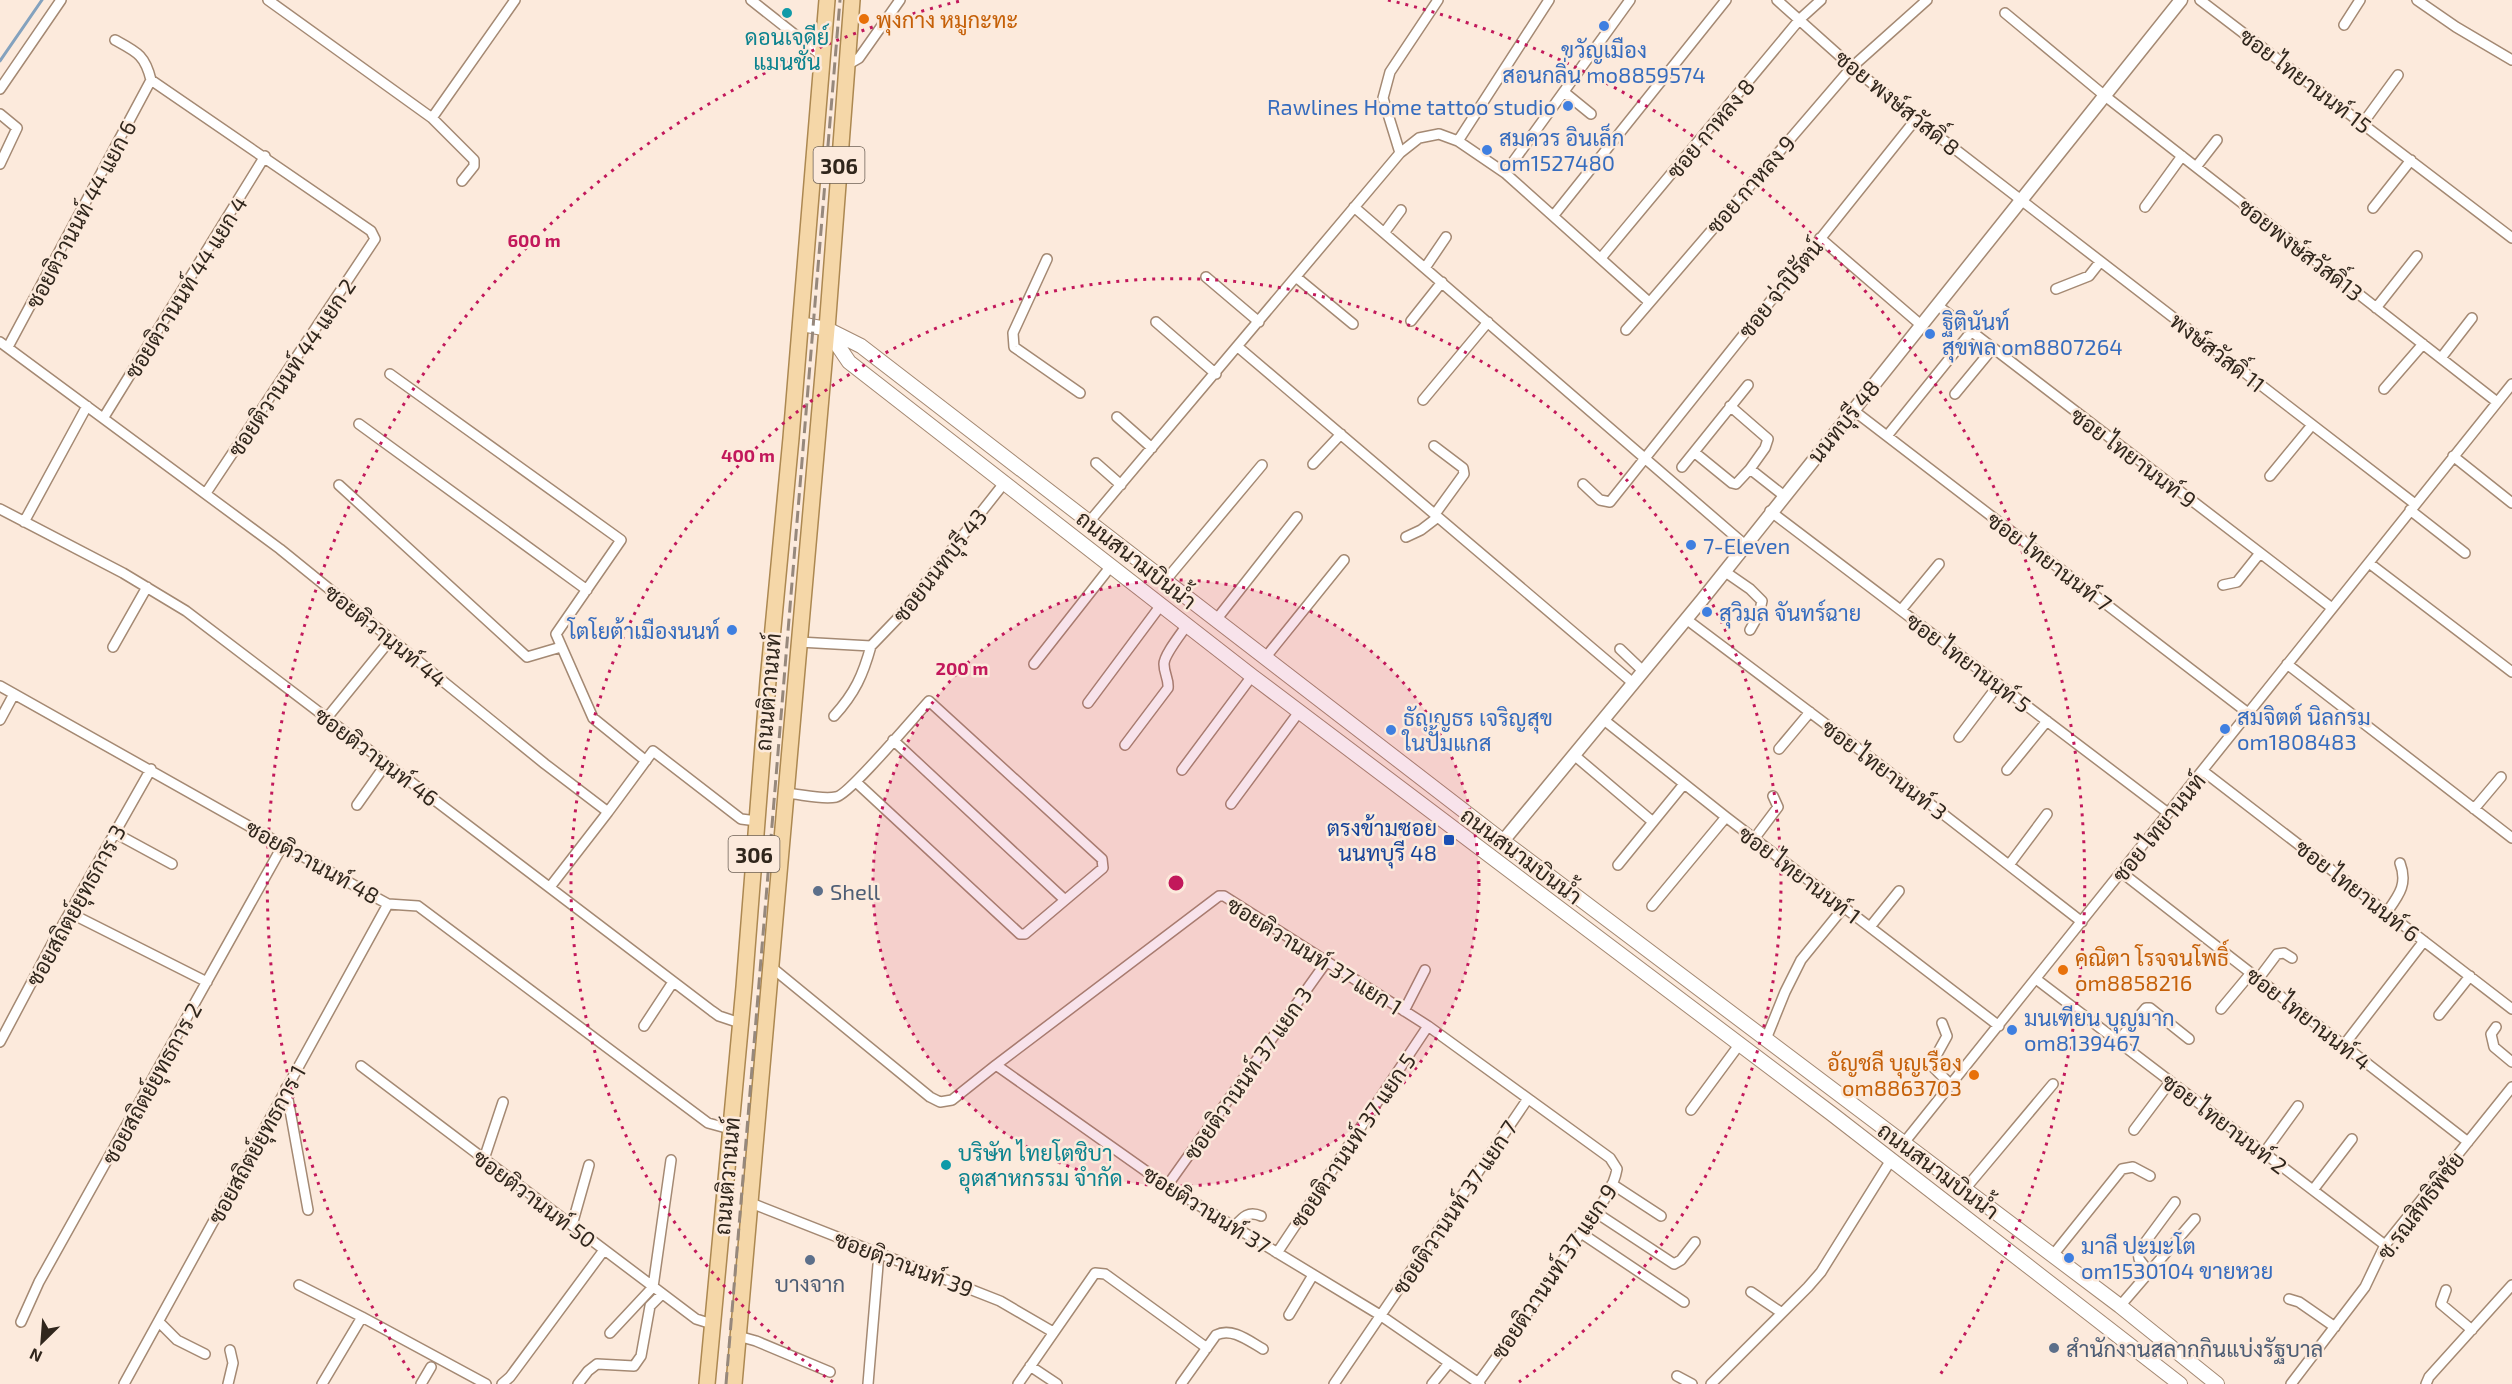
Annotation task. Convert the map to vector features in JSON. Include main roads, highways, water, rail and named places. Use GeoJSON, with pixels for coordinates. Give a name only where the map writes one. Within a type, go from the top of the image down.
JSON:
{"type":"FeatureCollection","features":[{"type":"Feature","properties":{"kind":"main road","name":"ถนนติวานนท์"},"geometry":{"type":"LineString","coordinates":[[707,1384],[744,987],[756,821],[801,324],[827,0]]}},
{"type":"Feature","properties":{"kind":"main road","name":"ถนนติวานนท์"},"geometry":{"type":"LineString","coordinates":[[734,1384],[827,329],[852,0]]}},
{"type":"Feature","properties":{"kind":"main road","name":"ถนนสนามบินน้ำ"},"geometry":{"type":"LineString","coordinates":[[801,324],[827,329],[861,346],[1503,841],[2120,1306],[2217,1384]]}},
{"type":"Feature","properties":{"kind":"main road","name":"ถนนสนามบินน้ำ"},"geometry":{"type":"LineString","coordinates":[[827,329],[849,362],[1252,676],[1891,1160],[2180,1384]]}},
{"type":"Feature","properties":{"kind":"main road"},"geometry":{"type":"LineString","coordinates":[[1490,856],[1503,841]]}},
{"type":"Feature","properties":{"kind":"main road"},"geometry":{"type":"LineString","coordinates":[[744,987],[769,990]]}},
{"type":"Feature","properties":{"kind":"main road"},"geometry":{"type":"LineString","coordinates":[[1891,1160],[1903,1144]]}},
{"type":"Feature","properties":{"kind":"main road"},"geometry":{"type":"LineString","coordinates":[[2070,1300],[2086,1280]]}},
{"type":"Feature","properties":{"kind":"main road"},"geometry":{"type":"LineString","coordinates":[[2084,1311],[2101,1292]]}},
{"type":"Feature","properties":{"kind":"waterway"},"geometry":{"type":"LineString","coordinates":[[0,61],[42,0]]}},
{"type":"Feature","properties":{"kind":"railway"},"geometry":{"type":"LineString","coordinates":[[726,1384],[840,0]]}},
{"type":"Feature","properties":{"kind":"place","name":"ดอนเจดีย์ แมนชั่น"},"geometry":{"type":"Point","coordinates":[787,13]}},
{"type":"Feature","properties":{"kind":"place","name":"พุงกาง หมูกะทะ"},"geometry":{"type":"Point","coordinates":[864,19]}},
{"type":"Feature","properties":{"kind":"place","name":"ขวัญเมือง สอนกลิ่น mo8859574"},"geometry":{"type":"Point","coordinates":[1604,26]}},
{"type":"Feature","properties":{"kind":"place","name":"Rawlines Home tattoo studio"},"geometry":{"type":"Point","coordinates":[1568,106]}},
{"type":"Feature","properties":{"kind":"place","name":"สมควร อินเล็ก om1527480"},"geometry":{"type":"Point","coordinates":[1487,150]}},
{"type":"Feature","properties":{"kind":"place","name":"ฐิตินันท์ สุขพล om8807264"},"geometry":{"type":"Point","coordinates":[1930,334]}},
{"type":"Feature","properties":{"kind":"place","name":"7-Eleven"},"geometry":{"type":"Point","coordinates":[1691,545]}},
{"type":"Feature","properties":{"kind":"place","name":"สุวิมล จันทร์ฉาย"},"geometry":{"type":"Point","coordinates":[1707,612]}},
{"type":"Feature","properties":{"kind":"place","name":"โตโยต้าเมืองนนท์"},"geometry":{"type":"Point","coordinates":[732,630]}},
{"type":"Feature","properties":{"kind":"place","name":"สมจิตต์ นิลกรม om1808483"},"geometry":{"type":"Point","coordinates":[2225,729]}},
{"type":"Feature","properties":{"kind":"place","name":"ธัญญธร เจริญสุข ในปั้มแกส"},"geometry":{"type":"Point","coordinates":[1391,730]}},
{"type":"Feature","properties":{"kind":"place","name":"ตรงข้ามซอย นนทบุรี 48"},"geometry":{"type":"Point","coordinates":[1449,840]}},
{"type":"Feature","properties":{"kind":"place","name":"Shell"},"geometry":{"type":"Point","coordinates":[818,891]}},
{"type":"Feature","properties":{"kind":"place","name":"คณิตา โรจจนโพธิ์ om8858216"},"geometry":{"type":"Point","coordinates":[2063,970]}},
{"type":"Feature","properties":{"kind":"place","name":"มนเฑียน บุญมาก om8139467"},"geometry":{"type":"Point","coordinates":[2012,1030]}},
{"type":"Feature","properties":{"kind":"place","name":"อัญชลี บุญเรือง om8863703"},"geometry":{"type":"Point","coordinates":[1974,1075]}},
{"type":"Feature","properties":{"kind":"place","name":"บริษัท ไทยโตชิบา อุตสาหกรรม จำกัด"},"geometry":{"type":"Point","coordinates":[946,1165]}},
{"type":"Feature","properties":{"kind":"place","name":"มาลี ปะมะโต om1530104 ขายหวย"},"geometry":{"type":"Point","coordinates":[2069,1258]}},
{"type":"Feature","properties":{"kind":"place","name":"บางจาก"},"geometry":{"type":"Point","coordinates":[810,1260]}},
{"type":"Feature","properties":{"kind":"place","name":"สำนักงานสลากกินแบ่งรัฐบาล"},"geometry":{"type":"Point","coordinates":[2054,1348]}}]}
